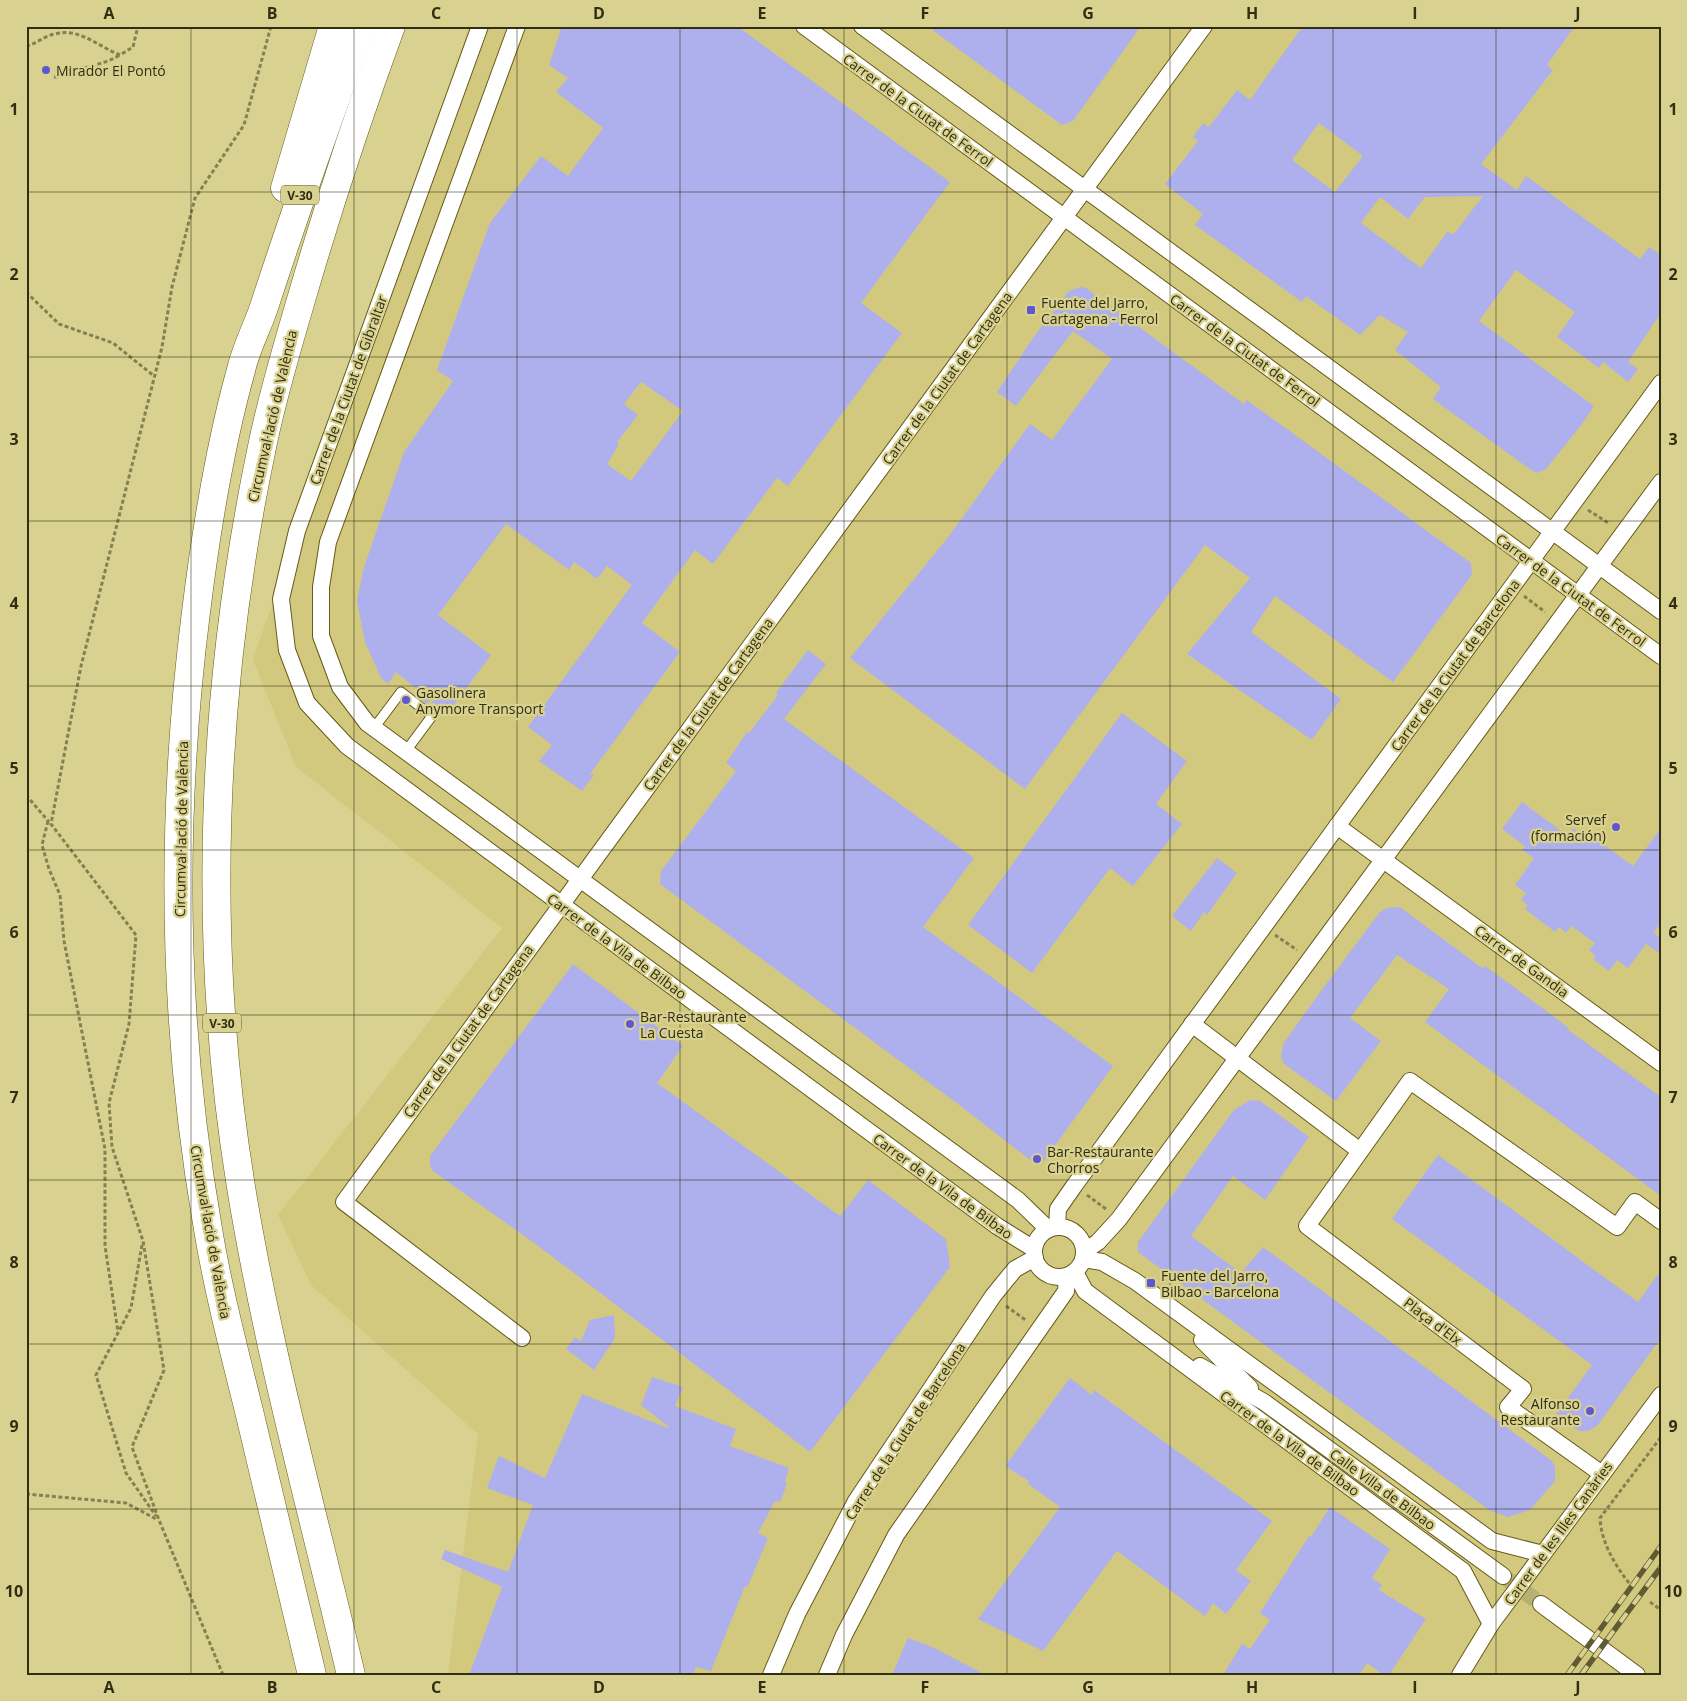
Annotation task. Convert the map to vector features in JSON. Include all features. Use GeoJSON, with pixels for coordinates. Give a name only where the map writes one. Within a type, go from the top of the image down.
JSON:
{"type":"FeatureCollection","features":[{"type":"Feature","properties":{"kind":"highway"},"geometry":{"type":"LineString","coordinates":[[242,365],[246,316],[333,26]]}},
{"type":"Feature","properties":{"kind":"highway","name":"Circumval·lació de València"},"geometry":{"type":"LineString","coordinates":[[312,1675],[227,1321],[208,1232],[194,1141],[180,998],[177,854],[185,700],[203,553],[224,438],[242,365],[260,318],[300,194],[362,26]]}},
{"type":"Feature","properties":{"kind":"highway","name":"Circumval·lació de València"},"geometry":{"type":"LineString","coordinates":[[351,1675],[276,1363],[241,1185],[230,1108],[220,996],[216,861],[222,709],[240,564],[262,445],[282,364],[334,185],[391,26]]}},
{"type":"Feature","properties":{"kind":"street","name":"Carrer de la Ciutat de Gibraltar"},"geometry":{"type":"LineString","coordinates":[[346,746],[307,703],[287,650],[282,599],[296,531],[480,26]]}},
{"type":"Feature","properties":{"kind":"street"},"geometry":{"type":"LineString","coordinates":[[517,26],[328,542],[321,587],[321,636],[340,687],[371,726],[581,878],[1010,1194],[1053,1228]]}},
{"type":"Feature","properties":{"kind":"street","name":"Carrer de la Ciutat de Ferrol"},"geometry":{"type":"LineString","coordinates":[[804,26],[1661,656]]}},
{"type":"Feature","properties":{"kind":"street"},"geometry":{"type":"LineString","coordinates":[[862,26],[1661,610]]}},
{"type":"Feature","properties":{"kind":"street","name":"Carrer de la Ciutat de Cartagena"},"geometry":{"type":"LineString","coordinates":[[522,1338],[344,1202],[1204,26]]}},
{"type":"Feature","properties":{"kind":"street","name":"Carrer de la Ciutat de Barcelona"},"geometry":{"type":"LineString","coordinates":[[1053,1228],[1058,1209],[1074,1186],[1661,384]]}},
{"type":"Feature","properties":{"kind":"street"},"geometry":{"type":"LineString","coordinates":[[827,1675],[844,1635],[896,1535],[1066,1291],[1078,1265],[1119,1218],[1661,482]]}},
{"type":"Feature","properties":{"kind":"street","name":"Carrer de la Vila de Bilbao"},"geometry":{"type":"LineString","coordinates":[[346,746],[1035,1253]]}},
{"type":"Feature","properties":{"kind":"street"},"geometry":{"type":"LineString","coordinates":[[1337,826],[1383,860]]}},
{"type":"Feature","properties":{"kind":"street","name":"Carrer de Gandia"},"geometry":{"type":"LineString","coordinates":[[1383,860],[1661,1063]]}},
{"type":"Feature","properties":{"kind":"street"},"geometry":{"type":"LineString","coordinates":[[1192,1024],[1360,1151]]}},
{"type":"Feature","properties":{"kind":"street","name":"Plaça d'Elx"},"geometry":{"type":"LineString","coordinates":[[1602,1474],[1508,1407],[1522,1389],[1307,1226],[1410,1081],[1617,1227],[1635,1202],[1661,1221]]}},
{"type":"Feature","properties":{"kind":"street"},"geometry":{"type":"LineString","coordinates":[[1078,1265],[1079,1236],[1065,1227],[1053,1228],[1036,1242],[1035,1253],[1044,1272],[1051,1276],[1078,1265],[1102,1262],[1163,1302],[1492,1541],[1543,1554]]}},
{"type":"Feature","properties":{"kind":"street","name":"Carrer de la Ciutat de Barcelona"},"geometry":{"type":"LineString","coordinates":[[771,1675],[797,1614],[856,1501],[993,1296],[1015,1269],[1035,1253]]}},
{"type":"Feature","properties":{"kind":"street","name":"Carrer de la Vila de Bilbao"},"geometry":{"type":"LineString","coordinates":[[1078,1265],[1086,1291],[1463,1571],[1491,1624]]}},
{"type":"Feature","properties":{"kind":"street","name":"Calle Villa de Bilbao"},"geometry":{"type":"LineString","coordinates":[[1163,1302],[1264,1402]]}},
{"type":"Feature","properties":{"kind":"street","name":"Calle Villa de Bilbao"},"geometry":{"type":"LineString","coordinates":[[1142,1334],[1264,1402],[1502,1576]]}},
{"type":"Feature","properties":{"kind":"street","name":"Carrer de les Illes Canàries"},"geometry":{"type":"LineString","coordinates":[[1460,1675],[1491,1624],[1661,1395]]}},
{"type":"Feature","properties":{"kind":"street"},"geometry":{"type":"LineString","coordinates":[[1541,1604],[1637,1675]]}},
{"type":"Feature","properties":{"kind":"lane"},"geometry":{"type":"LineString","coordinates":[[371,726],[401,692],[432,716],[406,751]]}},
{"type":"Feature","properties":{"kind":"path"},"geometry":{"type":"LineString","coordinates":[[54,77],[68,77],[85,68],[107,62],[120,55],[133,47],[138,26]]}},
{"type":"Feature","properties":{"kind":"path"},"geometry":{"type":"LineString","coordinates":[[118,1332],[105,1246],[105,1149],[64,941],[60,896],[48,869],[42,844],[50,822],[82,666],[154,376],[172,287],[195,198],[244,126],[272,26]]}},
{"type":"Feature","properties":{"kind":"path"},"geometry":{"type":"LineString","coordinates":[[26,46],[45,36],[58,33],[72,33],[86,37],[120,55]]}},
{"type":"Feature","properties":{"kind":"path"},"geometry":{"type":"LineString","coordinates":[[26,292],[59,324],[112,343],[154,376]]}},
{"type":"Feature","properties":{"kind":"path"},"geometry":{"type":"LineString","coordinates":[[1575,501],[1623,533]]}},
{"type":"Feature","properties":{"kind":"path"},"geometry":{"type":"LineString","coordinates":[[1512,587],[1558,621]]}},
{"type":"Feature","properties":{"kind":"path"},"geometry":{"type":"LineString","coordinates":[[26,796],[50,822],[136,935],[129,1024],[109,1104],[112,1147],[143,1241],[164,1370],[132,1447],[159,1520],[223,1675]]}},
{"type":"Feature","properties":{"kind":"path"},"geometry":{"type":"LineString","coordinates":[[1263,927],[1310,959]]}},
{"type":"Feature","properties":{"kind":"path"},"geometry":{"type":"LineString","coordinates":[[1074,1186],[1119,1218]]}},
{"type":"Feature","properties":{"kind":"path"},"geometry":{"type":"LineString","coordinates":[[143,1241],[131,1308],[96,1375],[126,1473],[159,1520]]}},
{"type":"Feature","properties":{"kind":"path"},"geometry":{"type":"LineString","coordinates":[[993,1296],[1038,1329]]}},
{"type":"Feature","properties":{"kind":"path"},"geometry":{"type":"LineString","coordinates":[[1629,1583],[1618,1569],[1601,1532],[1600,1518],[1661,1437]]}},
{"type":"Feature","properties":{"kind":"path"},"geometry":{"type":"LineString","coordinates":[[26,1494],[126,1503],[159,1520]]}},
{"type":"Feature","properties":{"kind":"path"},"geometry":{"type":"LineString","coordinates":[[1650,1602],[1661,1610]]}},
{"type":"Feature","properties":{"kind":"shaded area"},"geometry":{"type":"Polygon","coordinates":[[[469,26],[1661,26],[1661,1675],[448,1675],[478,1434],[311,1285],[278,1215],[502,928],[296,767],[253,660],[469,26]]]}},
{"type":"Feature","properties":{"kind":"building"},"geometry":{"type":"Polygon","coordinates":[[[562,26],[737,26],[950,182],[861,303],[902,333],[788,486],[777,478],[713,564],[695,550],[642,623],[680,652],[590,774],[594,775],[582,791],[539,761],[552,745],[528,727],[632,585],[607,566],[597,579],[574,562],[569,570],[506,524],[438,615],[491,655],[447,714],[430,700],[427,704],[414,694],[417,689],[396,672],[388,684],[381,678],[365,642],[357,601],[364,567],[404,452],[453,381],[437,370],[490,223],[541,156],[568,176],[603,128],[556,92],[568,78],[549,65],[562,26]],[[641,382],[624,404],[638,415],[617,442],[619,444],[607,464],[631,481],[683,411],[641,382]]]}},
{"type":"Feature","properties":{"kind":"building"},"geometry":{"type":"Polygon","coordinates":[[[927,26],[1141,26],[1073,121],[1062,125],[927,26]]]}},
{"type":"Feature","properties":{"kind":"building"},"geometry":{"type":"Polygon","coordinates":[[[1303,26],[1575,26],[1547,65],[1553,70],[1481,164],[1517,190],[1526,176],[1640,259],[1649,247],[1661,255],[1661,313],[1628,362],[1638,369],[1628,382],[1603,362],[1599,368],[1557,337],[1575,312],[1516,270],[1479,321],[1594,406],[1546,469],[1537,473],[1528,468],[1433,399],[1441,387],[1395,350],[1408,332],[1380,315],[1360,335],[1306,296],[1302,302],[1195,225],[1203,214],[1165,184],[1198,141],[1193,137],[1203,123],[1209,127],[1237,90],[1250,100],[1303,26]],[[1319,123],[1292,160],[1335,192],[1363,156],[1319,123]],[[1483,196],[1425,197],[1408,219],[1380,197],[1361,223],[1421,268],[1448,231],[1453,235],[1483,196]]]}},
{"type":"Feature","properties":{"kind":"building"},"geometry":{"type":"Polygon","coordinates":[[[1081,287],[1086,288],[1244,404],[1247,400],[1471,563],[1472,575],[1393,682],[1275,596],[1251,632],[1341,699],[1312,740],[1187,654],[1250,578],[1205,545],[1025,789],[850,658],[949,536],[1030,424],[1052,440],[1112,359],[1073,331],[1016,406],[997,392],[1033,338],[1069,291],[1081,287]]]}},
{"type":"Feature","properties":{"kind":"building"},"geometry":{"type":"Polygon","coordinates":[[[808,650],[826,664],[784,719],[974,858],[923,927],[1113,1066],[1043,1162],[1038,1163],[1029,1159],[958,1104],[660,884],[661,871],[736,771],[726,763],[747,732],[749,733],[778,695],[776,693],[808,650]]]}},
{"type":"Feature","properties":{"kind":"building"},"geometry":{"type":"Polygon","coordinates":[[[1122,713],[1187,761],[1156,804],[1182,824],[1133,886],[1110,868],[1032,973],[968,925],[1122,713]]]}},
{"type":"Feature","properties":{"kind":"building"},"geometry":{"type":"Polygon","coordinates":[[[1522,802],[1568,836],[1573,828],[1581,834],[1584,830],[1633,866],[1661,828],[1661,923],[1653,933],[1661,938],[1661,954],[1646,944],[1628,968],[1617,960],[1609,971],[1593,959],[1596,956],[1589,950],[1595,943],[1571,926],[1566,933],[1559,927],[1555,932],[1525,909],[1528,905],[1521,900],[1526,893],[1515,885],[1534,858],[1522,850],[1525,846],[1502,829],[1522,802]]]}},
{"type":"Feature","properties":{"kind":"building"},"geometry":{"type":"Polygon","coordinates":[[[1217,858],[1237,873],[1207,915],[1204,912],[1191,931],[1172,916],[1217,858]]]}},
{"type":"Feature","properties":{"kind":"building"},"geometry":{"type":"Polygon","coordinates":[[[1400,907],[1482,968],[1485,966],[1518,990],[1569,1028],[1567,1029],[1661,1097],[1661,1196],[1425,1022],[1449,989],[1397,955],[1350,1018],[1381,1041],[1336,1101],[1284,1064],[1281,1057],[1283,1044],[1318,995],[1380,912],[1387,908],[1400,907]]]}},
{"type":"Feature","properties":{"kind":"building"},"geometry":{"type":"Polygon","coordinates":[[[573,964],[683,1046],[657,1083],[840,1216],[868,1180],[946,1239],[950,1267],[810,1452],[537,1245],[433,1171],[430,1165],[430,1156],[573,964]]]}},
{"type":"Feature","properties":{"kind":"building"},"geometry":{"type":"Polygon","coordinates":[[[1250,1100],[1260,1101],[1309,1137],[1265,1200],[1233,1176],[1191,1236],[1241,1273],[1263,1247],[1552,1461],[1555,1467],[1555,1481],[1530,1510],[1508,1517],[1489,1510],[1138,1252],[1138,1242],[1234,1110],[1250,1100]]]}},
{"type":"Feature","properties":{"kind":"building"},"geometry":{"type":"Polygon","coordinates":[[[1438,1155],[1638,1302],[1661,1270],[1661,1338],[1597,1426],[1588,1431],[1579,1431],[1556,1414],[1592,1365],[1392,1219],[1438,1155]]]}},
{"type":"Feature","properties":{"kind":"building"},"geometry":{"type":"Polygon","coordinates":[[[614,1315],[615,1338],[594,1370],[566,1349],[575,1337],[581,1341],[590,1320],[614,1315]]]}},
{"type":"Feature","properties":{"kind":"building"},"geometry":{"type":"Polygon","coordinates":[[[652,1377],[683,1387],[675,1406],[736,1429],[730,1446],[789,1468],[785,1482],[787,1484],[780,1502],[775,1501],[758,1533],[768,1538],[748,1586],[745,1586],[711,1671],[696,1667],[693,1675],[469,1675],[502,1587],[441,1559],[445,1550],[508,1572],[533,1505],[487,1488],[499,1456],[545,1478],[582,1394],[668,1428],[641,1405],[652,1377]]]}},
{"type":"Feature","properties":{"kind":"building"},"geometry":{"type":"Polygon","coordinates":[[[1070,1378],[1092,1395],[1094,1390],[1272,1521],[1236,1570],[1251,1581],[1226,1614],[1213,1603],[1205,1616],[1117,1551],[1043,1651],[978,1619],[1060,1507],[1027,1483],[1029,1481],[1005,1466],[1070,1378]]]}},
{"type":"Feature","properties":{"kind":"building"},"geometry":{"type":"Polygon","coordinates":[[[1330,1507],[1390,1549],[1372,1578],[1382,1585],[1379,1590],[1426,1619],[1389,1675],[1384,1675],[1367,1663],[1359,1675],[1223,1675],[1242,1644],[1250,1649],[1270,1620],[1260,1613],[1309,1536],[1311,1537],[1330,1507]]]}},
{"type":"Feature","properties":{"kind":"building"},"geometry":{"type":"Polygon","coordinates":[[[908,1638],[932,1647],[986,1675],[892,1675],[908,1638]]]}},
{"type":"Feature","properties":{"kind":"tunnel"},"geometry":{"type":"LineString","coordinates":[[1503,1576],[1541,1604]]}},
{"type":"Feature","properties":{"kind":"railway"},"geometry":{"type":"LineString","coordinates":[[1567,1675],[1661,1546]]}},
{"type":"Feature","properties":{"kind":"railway"},"geometry":{"type":"LineString","coordinates":[[1581,1675],[1661,1567]]}},
{"type":"Feature","properties":{"kind":"place","name":"Mirador El Pontó"},"geometry":{"type":"Point","coordinates":[46,70]}},
{"type":"Feature","properties":{"kind":"place","name":"Fuente del Jarro, Cartagena - Ferrol"},"geometry":{"type":"Point","coordinates":[1031,310]}},
{"type":"Feature","properties":{"kind":"place","name":"Gasolinera Anymore Transport"},"geometry":{"type":"Point","coordinates":[406,700]}},
{"type":"Feature","properties":{"kind":"place","name":"Servef (formación)"},"geometry":{"type":"Point","coordinates":[1616,827]}},
{"type":"Feature","properties":{"kind":"place","name":"Bar-Restaurante La Cuesta"},"geometry":{"type":"Point","coordinates":[630,1024]}},
{"type":"Feature","properties":{"kind":"place","name":"Bar-Restaurante Chorros"},"geometry":{"type":"Point","coordinates":[1037,1159]}},
{"type":"Feature","properties":{"kind":"place","name":"Fuente del Jarro, Bilbao - Barcelona"},"geometry":{"type":"Point","coordinates":[1151,1283]}},
{"type":"Feature","properties":{"kind":"place","name":"Alfonso Restaurante"},"geometry":{"type":"Point","coordinates":[1590,1411]}}]}
